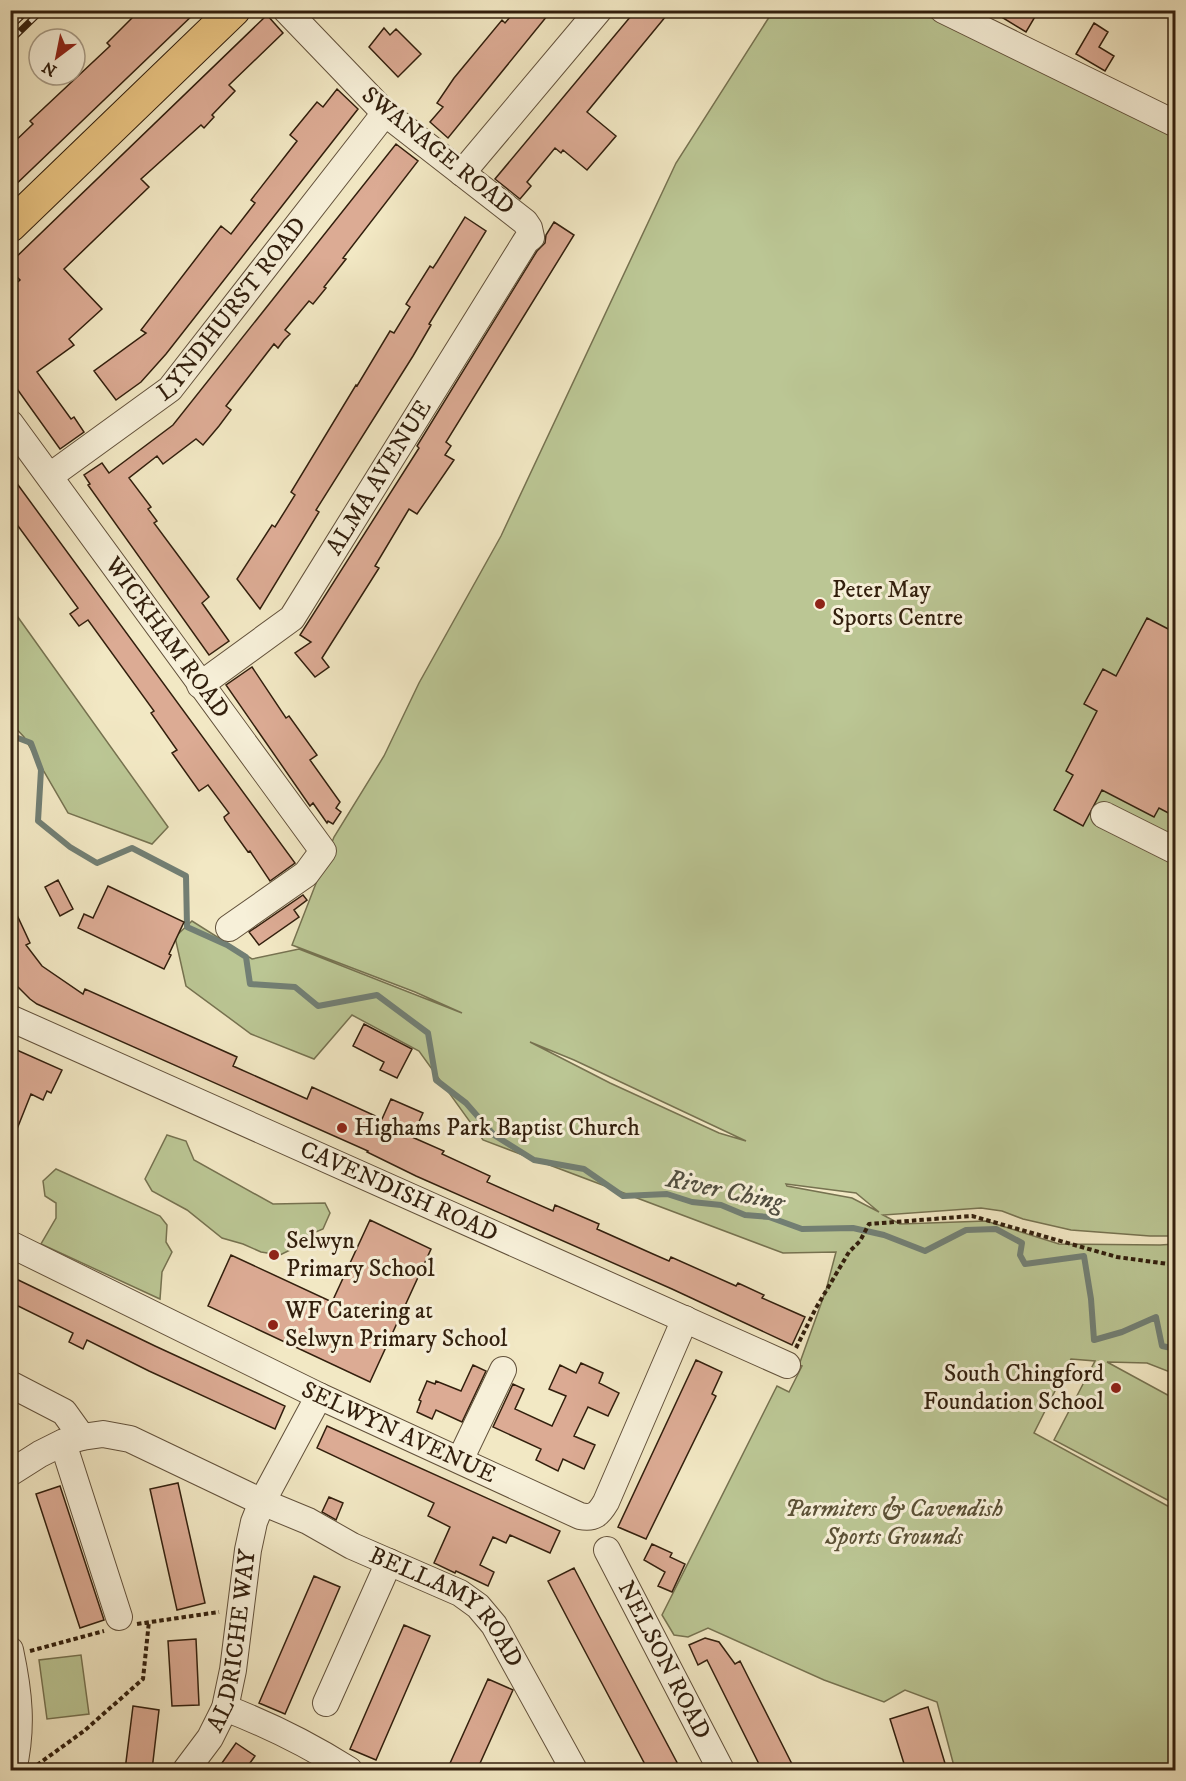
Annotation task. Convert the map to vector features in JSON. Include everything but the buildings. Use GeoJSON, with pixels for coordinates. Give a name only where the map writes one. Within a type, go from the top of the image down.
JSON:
{"type":"FeatureCollection","features":[{"type":"Feature","properties":{"kind":"main road"},"geometry":{"type":"LineString","coordinates":[[10,226],[234,10]]}},
{"type":"Feature","properties":{"kind":"street","name":"SWANAGE ROAD"},"geometry":{"type":"LineString","coordinates":[[286,10],[385,113],[525,222],[531,237],[526,241]]}},
{"type":"Feature","properties":{"kind":"street"},"geometry":{"type":"LineString","coordinates":[[462,173],[599,10]]}},
{"type":"Feature","properties":{"kind":"street"},"geometry":{"type":"LineString","coordinates":[[943,10],[1176,124]]}},
{"type":"Feature","properties":{"kind":"street","name":"LYNDHURST ROAD"},"geometry":{"type":"LineString","coordinates":[[50,476],[170,388],[385,113]]}},
{"type":"Feature","properties":{"kind":"street","name":"ALMA AVENUE"},"geometry":{"type":"LineString","coordinates":[[200,685],[292,618],[526,241]]}},
{"type":"Feature","properties":{"kind":"street","name":"WICKHAM ROAD"},"geometry":{"type":"LineString","coordinates":[[10,423],[323,851],[306,874],[230,928]]}},
{"type":"Feature","properties":{"kind":"street"},"geometry":{"type":"LineString","coordinates":[[1104,814],[1176,851]]}},
{"type":"Feature","properties":{"kind":"street","name":"CAVENDISH ROAD"},"geometry":{"type":"LineString","coordinates":[[10,1018],[787,1365]]}},
{"type":"Feature","properties":{"kind":"street","name":"SELWYN AVENUE"},"geometry":{"type":"LineString","coordinates":[[10,1245],[319,1396],[580,1516],[590,1518],[599,1514],[606,1502],[685,1319]]}},
{"type":"Feature","properties":{"kind":"street"},"geometry":{"type":"LineString","coordinates":[[460,1460],[503,1370]]}},
{"type":"Feature","properties":{"kind":"street"},"geometry":{"type":"LineString","coordinates":[[10,1384],[64,1412],[118,1617]]}},
{"type":"Feature","properties":{"kind":"street","name":"ALDRICHE WAY"},"geometry":{"type":"LineString","coordinates":[[186,1770],[210,1738],[225,1708],[233,1671],[248,1551],[254,1522],[262,1502],[319,1396]]}},
{"type":"Feature","properties":{"kind":"street"},"geometry":{"type":"LineString","coordinates":[[10,1473],[40,1454],[73,1440],[103,1434],[130,1439],[262,1502]]}},
{"type":"Feature","properties":{"kind":"street","name":"BELLAMY ROAD"},"geometry":{"type":"LineString","coordinates":[[262,1502],[308,1521],[351,1546],[460,1593],[478,1606],[508,1647],[574,1770]]}},
{"type":"Feature","properties":{"kind":"street","name":"NELSON ROAD"},"geometry":{"type":"LineString","coordinates":[[607,1550],[721,1770]]}},
{"type":"Feature","properties":{"kind":"street"},"geometry":{"type":"LineString","coordinates":[[327,1703],[389,1562]]}},
{"type":"Feature","properties":{"kind":"street"},"geometry":{"type":"LineString","coordinates":[[10,1650],[19,1689],[20,1729],[14,1770]]}},
{"type":"Feature","properties":{"kind":"street"},"geometry":{"type":"LineString","coordinates":[[225,1708],[246,1716],[349,1770]]}},
{"type":"Feature","properties":{"kind":"path"},"geometry":{"type":"LineString","coordinates":[[787,1365],[816,1308],[849,1252],[860,1241],[869,1224],[972,1216],[1117,1257],[1176,1265]]}},
{"type":"Feature","properties":{"kind":"path"},"geometry":{"type":"LineString","coordinates":[[29,1770],[84,1731],[143,1679],[149,1621]]}},
{"type":"Feature","properties":{"kind":"green space","name":"Peter May Sports Centre"},"geometry":{"type":"Polygon","coordinates":[[[773,11],[918,11],[1175,134],[1175,1236],[1071,1230],[1023,1219],[1002,1211],[981,1208],[883,1215],[900,1224],[986,1221],[1059,1244],[1175,1244],[1175,1374],[1147,1363],[1107,1362],[1175,1399],[1175,1504],[1054,1440],[1095,1361],[1071,1359],[1034,1433],[1175,1510],[1175,1770],[955,1770],[937,1702],[905,1690],[884,1702],[824,1680],[708,1628],[688,1637],[674,1635],[662,1615],[777,1386],[789,1392],[802,1366],[799,1365],[826,1290],[836,1252],[783,1253],[483,1140],[419,1051],[352,1015],[314,1059],[251,1034],[186,986],[175,937],[192,921],[252,959],[299,949],[462,1013],[415,992],[292,945],[334,837],[384,756],[419,683],[501,536],[676,163],[773,11]],[[530,1042],[610,1083],[719,1133],[746,1141],[574,1060],[530,1042]],[[786,1184],[852,1198],[879,1212],[856,1193],[786,1184]]]}},
{"type":"Feature","properties":{"kind":"green space"},"geometry":{"type":"Polygon","coordinates":[[[15,613],[168,827],[152,844],[68,813],[24,737],[11,723],[10,615],[15,613]]]}},
{"type":"Feature","properties":{"kind":"green space"},"geometry":{"type":"Polygon","coordinates":[[[167,1135],[186,1141],[194,1160],[273,1204],[325,1203],[330,1213],[323,1229],[311,1234],[280,1255],[261,1252],[222,1238],[187,1210],[152,1191],[145,1179],[167,1135]]]}},
{"type":"Feature","properties":{"kind":"green space"},"geometry":{"type":"Polygon","coordinates":[[[56,1169],[160,1216],[167,1225],[166,1242],[172,1252],[162,1272],[160,1299],[41,1244],[56,1218],[56,1203],[45,1196],[43,1181],[56,1169]]]}},
{"type":"Feature","properties":{"kind":"green space"},"geometry":{"type":"Polygon","coordinates":[[[81,1655],[89,1714],[47,1719],[39,1660],[81,1655]]]}},
{"type":"Feature","properties":{"kind":"waterway","name":"River Ching"},"geometry":{"type":"LineString","coordinates":[[10,735],[31,743],[41,770],[38,821],[70,847],[97,863],[132,848],[186,876],[187,927],[227,945],[246,957],[250,984],[295,987],[318,1006],[377,995],[428,1033],[436,1080],[466,1103],[494,1135],[534,1160],[584,1169],[623,1196],[667,1194],[692,1202],[721,1205],[745,1215],[769,1217],[802,1229],[853,1228],[884,1235],[925,1251],[966,1230],[996,1229],[1022,1243],[1020,1255],[1025,1264],[1084,1256],[1091,1299],[1094,1340],[1122,1332],[1156,1317],[1162,1346],[1176,1349]]}},
{"type":"Feature","properties":{"kind":"railway"},"geometry":{"type":"LineString","coordinates":[[10,27],[28,10]]}},
{"type":"Feature","properties":{"kind":"railway"},"geometry":{"type":"LineString","coordinates":[[10,41],[42,10]]}},
{"type":"Feature","properties":{"kind":"place","name":"Peter May Sports Centre"},"geometry":{"type":"Point","coordinates":[820,604]}},
{"type":"Feature","properties":{"kind":"place","name":"Highams Park Baptist Church"},"geometry":{"type":"Point","coordinates":[342,1128]}},
{"type":"Feature","properties":{"kind":"place","name":"Selwyn Primary School"},"geometry":{"type":"Point","coordinates":[274,1255]}},
{"type":"Feature","properties":{"kind":"place","name":"WF Catering at Selwyn Primary School"},"geometry":{"type":"Point","coordinates":[273,1325]}},
{"type":"Feature","properties":{"kind":"place","name":"South Chingford Foundation School"},"geometry":{"type":"Point","coordinates":[1116,1388]}},
{"type":"Feature","properties":{"kind":"park label","name":"Parmiters & Cavendish Sports Grounds"},"geometry":{"type":"Point","coordinates":[894,1523]}}]}
